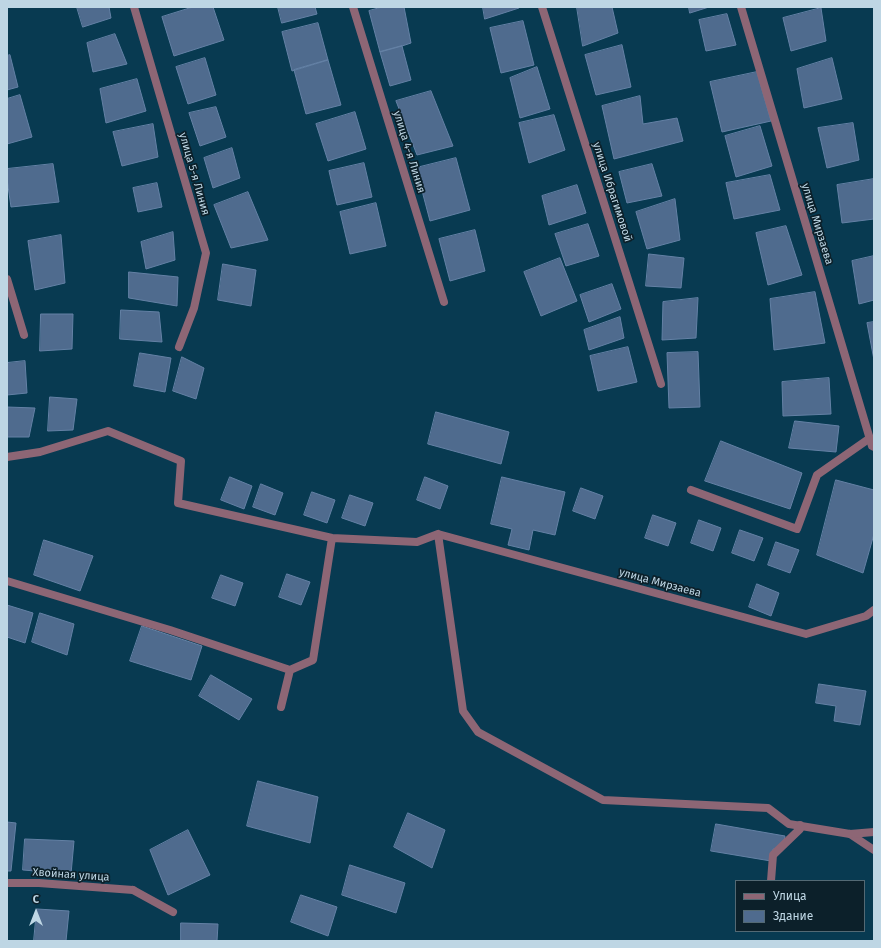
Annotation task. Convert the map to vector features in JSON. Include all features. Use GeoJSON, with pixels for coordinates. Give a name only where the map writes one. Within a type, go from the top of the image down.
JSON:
{"type":"FeatureCollection","features":[{"type":"Feature","properties":{"kind":"street","name":"улица 5-я Линия"},"geometry":{"type":"LineString","coordinates":[[134,7],[206,253],[194,308],[179,347]]}},
{"type":"Feature","properties":{"kind":"street","name":"улица 4-я Линия"},"geometry":{"type":"LineString","coordinates":[[353,7],[444,302]]}},
{"type":"Feature","properties":{"kind":"street","name":"улица Ибрагимовой"},"geometry":{"type":"LineString","coordinates":[[542,7],[661,384]]}},
{"type":"Feature","properties":{"kind":"street","name":"улица Мирзаева"},"geometry":{"type":"LineString","coordinates":[[741,7],[872,446],[874,447]]}},
{"type":"Feature","properties":{"kind":"street"},"geometry":{"type":"LineString","coordinates":[[7,280],[24,335]]}},
{"type":"Feature","properties":{"kind":"street"},"geometry":{"type":"LineString","coordinates":[[7,457],[40,452],[108,432],[182,461],[178,504],[332,538],[417,542],[438,534],[463,711],[478,732],[603,800],[768,808],[789,824],[850,834],[874,832]]}},
{"type":"Feature","properties":{"kind":"street"},"geometry":{"type":"LineString","coordinates":[[692,490],[797,528],[817,475],[870,438]]}},
{"type":"Feature","properties":{"kind":"street","name":"улица Мирзаева"},"geometry":{"type":"LineString","coordinates":[[438,534],[806,634],[866,616],[874,610]]}},
{"type":"Feature","properties":{"kind":"street"},"geometry":{"type":"LineString","coordinates":[[7,581],[170,630],[290,670],[313,660],[332,538]]}},
{"type":"Feature","properties":{"kind":"street"},"geometry":{"type":"LineString","coordinates":[[281,707],[290,670]]}},
{"type":"Feature","properties":{"kind":"street"},"geometry":{"type":"LineString","coordinates":[[772,880],[773,855],[800,829],[800,825]]}},
{"type":"Feature","properties":{"kind":"street"},"geometry":{"type":"LineString","coordinates":[[850,834],[874,850]]}},
{"type":"Feature","properties":{"kind":"street","name":"Хвойная улица"},"geometry":{"type":"LineString","coordinates":[[7,883],[39,883],[133,890],[173,912]]}},
{"type":"Feature","properties":{"kind":"building"},"geometry":{"type":"Polygon","coordinates":[[[77,7],[109,7],[111,18],[83,27],[77,7]]]}},
{"type":"Feature","properties":{"kind":"building"},"geometry":{"type":"Polygon","coordinates":[[[193,7],[213,7],[224,40],[174,56],[162,17],[193,7]]]}},
{"type":"Feature","properties":{"kind":"building"},"geometry":{"type":"Polygon","coordinates":[[[278,7],[315,7],[317,14],[282,23],[278,7]]]}},
{"type":"Feature","properties":{"kind":"building"},"geometry":{"type":"Polygon","coordinates":[[[382,7],[404,7],[411,43],[380,52],[369,11],[382,7]]]}},
{"type":"Feature","properties":{"kind":"building"},"geometry":{"type":"Polygon","coordinates":[[[483,7],[519,7],[519,8],[485,19],[483,7]]]}},
{"type":"Feature","properties":{"kind":"building"},"geometry":{"type":"Polygon","coordinates":[[[577,7],[612,7],[618,33],[583,46],[577,7]]]}},
{"type":"Feature","properties":{"kind":"building"},"geometry":{"type":"Polygon","coordinates":[[[689,7],[709,7],[690,13],[689,7]]]}},
{"type":"Feature","properties":{"kind":"building"},"geometry":{"type":"Polygon","coordinates":[[[821,8],[826,41],[791,51],[783,18],[821,8]]]}},
{"type":"Feature","properties":{"kind":"building"},"geometry":{"type":"Polygon","coordinates":[[[727,14],[736,45],[706,51],[699,20],[727,14]]]}},
{"type":"Feature","properties":{"kind":"building"},"geometry":{"type":"Polygon","coordinates":[[[523,21],[534,65],[501,73],[490,28],[523,21]]]}},
{"type":"Feature","properties":{"kind":"building"},"geometry":{"type":"Polygon","coordinates":[[[318,23],[328,60],[292,71],[282,32],[318,23]]]}},
{"type":"Feature","properties":{"kind":"building"},"geometry":{"type":"Polygon","coordinates":[[[115,34],[127,64],[93,72],[87,43],[115,34]]]}},
{"type":"Feature","properties":{"kind":"building"},"geometry":{"type":"Polygon","coordinates":[[[622,45],[631,87],[596,95],[585,55],[622,45]]]}},
{"type":"Feature","properties":{"kind":"building"},"geometry":{"type":"Polygon","coordinates":[[[402,46],[411,80],[390,86],[380,52],[402,46]]]}},
{"type":"Feature","properties":{"kind":"building"},"geometry":{"type":"Polygon","coordinates":[[[10,55],[18,87],[7,90],[7,56],[10,55]]]}},
{"type":"Feature","properties":{"kind":"building"},"geometry":{"type":"Polygon","coordinates":[[[205,58],[216,95],[188,104],[176,67],[205,58]]]}},
{"type":"Feature","properties":{"kind":"building"},"geometry":{"type":"Polygon","coordinates":[[[832,58],[842,99],[804,108],[797,69],[832,58]]]}},
{"type":"Feature","properties":{"kind":"building"},"geometry":{"type":"Polygon","coordinates":[[[328,60],[341,105],[306,114],[294,70],[328,60]]]}},
{"type":"Feature","properties":{"kind":"building"},"geometry":{"type":"Polygon","coordinates":[[[537,67],[550,109],[520,118],[510,78],[537,67]]]}},
{"type":"Feature","properties":{"kind":"building"},"geometry":{"type":"Polygon","coordinates":[[[757,72],[771,121],[722,132],[710,82],[757,72]]]}},
{"type":"Feature","properties":{"kind":"building"},"geometry":{"type":"Polygon","coordinates":[[[137,79],[146,111],[106,123],[100,89],[137,79]]]}},
{"type":"Feature","properties":{"kind":"building"},"geometry":{"type":"Polygon","coordinates":[[[431,91],[453,146],[417,155],[396,101],[431,91]]]}},
{"type":"Feature","properties":{"kind":"building"},"geometry":{"type":"Polygon","coordinates":[[[20,95],[32,137],[7,144],[7,99],[20,95]]]}},
{"type":"Feature","properties":{"kind":"building"},"geometry":{"type":"Polygon","coordinates":[[[640,96],[643,124],[677,118],[683,141],[614,159],[602,106],[640,96]]]}},
{"type":"Feature","properties":{"kind":"building"},"geometry":{"type":"Polygon","coordinates":[[[216,107],[226,137],[200,146],[189,113],[216,107]]]}},
{"type":"Feature","properties":{"kind":"building"},"geometry":{"type":"Polygon","coordinates":[[[355,112],[366,149],[328,161],[316,124],[355,112]]]}},
{"type":"Feature","properties":{"kind":"building"},"geometry":{"type":"Polygon","coordinates":[[[554,115],[565,150],[529,163],[519,123],[554,115]]]}},
{"type":"Feature","properties":{"kind":"building"},"geometry":{"type":"Polygon","coordinates":[[[853,123],[859,160],[827,168],[818,128],[853,123]]]}},
{"type":"Feature","properties":{"kind":"building"},"geometry":{"type":"Polygon","coordinates":[[[153,124],[158,157],[122,166],[113,132],[153,124]]]}},
{"type":"Feature","properties":{"kind":"building"},"geometry":{"type":"Polygon","coordinates":[[[760,126],[772,166],[736,177],[725,136],[760,126]]]}},
{"type":"Feature","properties":{"kind":"building"},"geometry":{"type":"Polygon","coordinates":[[[232,148],[240,178],[213,188],[204,158],[232,148]]]}},
{"type":"Feature","properties":{"kind":"building"},"geometry":{"type":"Polygon","coordinates":[[[456,158],[470,210],[430,221],[416,168],[456,158]]]}},
{"type":"Feature","properties":{"kind":"building"},"geometry":{"type":"Polygon","coordinates":[[[364,163],[372,197],[337,205],[329,171],[364,163]]]}},
{"type":"Feature","properties":{"kind":"building"},"geometry":{"type":"Polygon","coordinates":[[[53,164],[59,202],[11,207],[7,169],[53,164]]]}},
{"type":"Feature","properties":{"kind":"building"},"geometry":{"type":"Polygon","coordinates":[[[652,164],[662,196],[627,203],[619,172],[652,164]]]}},
{"type":"Feature","properties":{"kind":"building"},"geometry":{"type":"Polygon","coordinates":[[[770,175],[780,210],[734,219],[726,183],[770,175]]]}},
{"type":"Feature","properties":{"kind":"building"},"geometry":{"type":"Polygon","coordinates":[[[874,179],[874,219],[842,223],[837,185],[874,179]]]}},
{"type":"Feature","properties":{"kind":"building"},"geometry":{"type":"Polygon","coordinates":[[[157,183],[162,207],[138,212],[133,188],[157,183]]]}},
{"type":"Feature","properties":{"kind":"building"},"geometry":{"type":"Polygon","coordinates":[[[577,185],[586,213],[549,225],[542,196],[577,185]]]}},
{"type":"Feature","properties":{"kind":"building"},"geometry":{"type":"Polygon","coordinates":[[[248,192],[268,240],[231,248],[214,205],[248,192]]]}},
{"type":"Feature","properties":{"kind":"building"},"geometry":{"type":"Polygon","coordinates":[[[675,199],[680,240],[647,249],[636,212],[675,199]]]}},
{"type":"Feature","properties":{"kind":"building"},"geometry":{"type":"Polygon","coordinates":[[[376,203],[386,246],[350,254],[340,212],[376,203]]]}},
{"type":"Feature","properties":{"kind":"building"},"geometry":{"type":"Polygon","coordinates":[[[588,224],[599,256],[566,266],[555,234],[588,224]]]}},
{"type":"Feature","properties":{"kind":"building"},"geometry":{"type":"Polygon","coordinates":[[[786,226],[802,275],[768,285],[756,233],[786,226]]]}},
{"type":"Feature","properties":{"kind":"building"},"geometry":{"type":"Polygon","coordinates":[[[475,230],[485,271],[450,281],[439,239],[475,230]]]}},
{"type":"Feature","properties":{"kind":"building"},"geometry":{"type":"Polygon","coordinates":[[[173,232],[175,260],[146,269],[141,242],[173,232]]]}},
{"type":"Feature","properties":{"kind":"building"},"geometry":{"type":"Polygon","coordinates":[[[61,235],[65,283],[35,290],[28,241],[61,235]]]}},
{"type":"Feature","properties":{"kind":"building"},"geometry":{"type":"Polygon","coordinates":[[[649,254],[684,258],[681,288],[646,286],[649,254]]]}},
{"type":"Feature","properties":{"kind":"building"},"geometry":{"type":"Polygon","coordinates":[[[874,256],[874,300],[859,304],[852,261],[874,256]]]}},
{"type":"Feature","properties":{"kind":"building"},"geometry":{"type":"Polygon","coordinates":[[[560,258],[577,301],[541,316],[524,272],[560,258]]]}},
{"type":"Feature","properties":{"kind":"building"},"geometry":{"type":"Polygon","coordinates":[[[223,264],[256,270],[251,306],[218,300],[223,264]]]}},
{"type":"Feature","properties":{"kind":"building"},"geometry":{"type":"Polygon","coordinates":[[[129,272],[178,277],[177,306],[129,298],[129,272]]]}},
{"type":"Feature","properties":{"kind":"building"},"geometry":{"type":"Polygon","coordinates":[[[612,284],[621,309],[589,322],[580,295],[612,284]]]}},
{"type":"Feature","properties":{"kind":"building"},"geometry":{"type":"Polygon","coordinates":[[[815,292],[825,343],[774,350],[770,299],[815,292]]]}},
{"type":"Feature","properties":{"kind":"building"},"geometry":{"type":"Polygon","coordinates":[[[698,298],[696,338],[662,340],[663,302],[698,298]]]}},
{"type":"Feature","properties":{"kind":"building"},"geometry":{"type":"Polygon","coordinates":[[[121,310],[159,312],[162,342],[120,339],[121,310]]]}},
{"type":"Feature","properties":{"kind":"building"},"geometry":{"type":"Polygon","coordinates":[[[41,314],[73,314],[72,349],[40,351],[41,314]]]}},
{"type":"Feature","properties":{"kind":"building"},"geometry":{"type":"Polygon","coordinates":[[[620,317],[624,338],[589,350],[584,330],[620,317]]]}},
{"type":"Feature","properties":{"kind":"building"},"geometry":{"type":"Polygon","coordinates":[[[874,322],[874,360],[867,323],[874,322]]]}},
{"type":"Feature","properties":{"kind":"building"},"geometry":{"type":"Polygon","coordinates":[[[628,347],[637,382],[598,391],[590,356],[628,347]]]}},
{"type":"Feature","properties":{"kind":"building"},"geometry":{"type":"Polygon","coordinates":[[[698,352],[700,407],[669,408],[667,353],[698,352]]]}},
{"type":"Feature","properties":{"kind":"building"},"geometry":{"type":"Polygon","coordinates":[[[140,353],[171,358],[165,392],[134,386],[140,353]]]}},
{"type":"Feature","properties":{"kind":"building"},"geometry":{"type":"Polygon","coordinates":[[[182,357],[204,368],[196,399],[173,391],[182,357]]]}},
{"type":"Feature","properties":{"kind":"building"},"geometry":{"type":"Polygon","coordinates":[[[25,361],[27,393],[7,395],[7,363],[25,361]]]}},
{"type":"Feature","properties":{"kind":"building"},"geometry":{"type":"Polygon","coordinates":[[[829,378],[831,414],[783,416],[782,382],[829,378]]]}},
{"type":"Feature","properties":{"kind":"building"},"geometry":{"type":"Polygon","coordinates":[[[50,397],[77,399],[73,430],[48,431],[50,397]]]}},
{"type":"Feature","properties":{"kind":"building"},"geometry":{"type":"Polygon","coordinates":[[[7,407],[35,408],[29,437],[7,437],[7,407]]]}},
{"type":"Feature","properties":{"kind":"building"},"geometry":{"type":"Polygon","coordinates":[[[436,412],[509,432],[501,464],[428,444],[436,412]]]}},
{"type":"Feature","properties":{"kind":"building"},"geometry":{"type":"Polygon","coordinates":[[[795,421],[839,426],[836,452],[789,448],[795,421]]]}},
{"type":"Feature","properties":{"kind":"building"},"geometry":{"type":"Polygon","coordinates":[[[721,441],[802,473],[790,509],[705,481],[721,441]]]}},
{"type":"Feature","properties":{"kind":"building"},"geometry":{"type":"Polygon","coordinates":[[[230,477],[252,486],[244,509],[221,500],[230,477]]]}},
{"type":"Feature","properties":{"kind":"building"},"geometry":{"type":"Polygon","coordinates":[[[425,477],[448,486],[440,509],[417,500],[425,477]]]}},
{"type":"Feature","properties":{"kind":"building"},"geometry":{"type":"Polygon","coordinates":[[[502,477],[565,492],[555,535],[533,530],[529,550],[508,545],[512,529],[491,524],[502,477]]]}},
{"type":"Feature","properties":{"kind":"building"},"geometry":{"type":"Polygon","coordinates":[[[836,480],[874,490],[874,534],[863,573],[817,555],[836,480]]]}},
{"type":"Feature","properties":{"kind":"building"},"geometry":{"type":"Polygon","coordinates":[[[261,484],[283,493],[275,515],[253,507],[261,484]]]}},
{"type":"Feature","properties":{"kind":"building"},"geometry":{"type":"Polygon","coordinates":[[[581,488],[603,496],[595,519],[573,511],[581,488]]]}},
{"type":"Feature","properties":{"kind":"building"},"geometry":{"type":"Polygon","coordinates":[[[312,492],[335,500],[327,523],[304,515],[312,492]]]}},
{"type":"Feature","properties":{"kind":"building"},"geometry":{"type":"Polygon","coordinates":[[[350,495],[373,503],[365,526],[342,518],[350,495]]]}},
{"type":"Feature","properties":{"kind":"building"},"geometry":{"type":"Polygon","coordinates":[[[653,515],[676,523],[668,546],[645,538],[653,515]]]}},
{"type":"Feature","properties":{"kind":"building"},"geometry":{"type":"Polygon","coordinates":[[[699,520],[721,528],[713,551],[691,543],[699,520]]]}},
{"type":"Feature","properties":{"kind":"building"},"geometry":{"type":"Polygon","coordinates":[[[740,530],[763,538],[754,561],[732,553],[740,530]]]}},
{"type":"Feature","properties":{"kind":"building"},"geometry":{"type":"Polygon","coordinates":[[[44,540],[93,556],[80,591],[34,575],[44,540]]]}},
{"type":"Feature","properties":{"kind":"building"},"geometry":{"type":"Polygon","coordinates":[[[776,542],[799,550],[790,573],[768,565],[776,542]]]}},
{"type":"Feature","properties":{"kind":"building"},"geometry":{"type":"Polygon","coordinates":[[[287,574],[310,582],[301,605],[279,597],[287,574]]]}},
{"type":"Feature","properties":{"kind":"building"},"geometry":{"type":"Polygon","coordinates":[[[221,575],[243,583],[235,606],[212,598],[221,575]]]}},
{"type":"Feature","properties":{"kind":"building"},"geometry":{"type":"Polygon","coordinates":[[[757,584],[779,593],[771,616],[749,607],[757,584]]]}},
{"type":"Feature","properties":{"kind":"building"},"geometry":{"type":"Polygon","coordinates":[[[7,605],[33,613],[25,643],[7,637],[7,605]]]}},
{"type":"Feature","properties":{"kind":"building"},"geometry":{"type":"Polygon","coordinates":[[[40,613],[74,624],[67,655],[32,642],[40,613]]]}},
{"type":"Feature","properties":{"kind":"building"},"geometry":{"type":"Polygon","coordinates":[[[142,626],[202,646],[191,680],[130,661],[142,626]]]}},
{"type":"Feature","properties":{"kind":"building"},"geometry":{"type":"Polygon","coordinates":[[[211,675],[252,699],[239,720],[199,696],[211,675]]]}},
{"type":"Feature","properties":{"kind":"building"},"geometry":{"type":"Polygon","coordinates":[[[819,684],[866,691],[860,725],[834,721],[836,706],[816,703],[819,684]]]}},
{"type":"Feature","properties":{"kind":"building"},"geometry":{"type":"Polygon","coordinates":[[[258,781],[318,797],[310,843],[247,826],[258,781]]]}},
{"type":"Feature","properties":{"kind":"building"},"geometry":{"type":"Polygon","coordinates":[[[408,813],[445,830],[432,868],[394,847],[408,813]]]}},
{"type":"Feature","properties":{"kind":"building"},"geometry":{"type":"Polygon","coordinates":[[[7,822],[16,823],[11,871],[7,871],[7,822]]]}},
{"type":"Feature","properties":{"kind":"building"},"geometry":{"type":"Polygon","coordinates":[[[716,824],[785,836],[782,850],[773,849],[771,861],[711,851],[716,824]]]}},
{"type":"Feature","properties":{"kind":"building"},"geometry":{"type":"Polygon","coordinates":[[[188,830],[210,875],[168,895],[150,850],[188,830]]]}},
{"type":"Feature","properties":{"kind":"building"},"geometry":{"type":"Polygon","coordinates":[[[25,839],[74,841],[71,874],[23,870],[25,839]]]}},
{"type":"Feature","properties":{"kind":"building"},"geometry":{"type":"Polygon","coordinates":[[[350,865],[405,883],[396,913],[342,895],[350,865]]]}},
{"type":"Feature","properties":{"kind":"building"},"geometry":{"type":"Polygon","coordinates":[[[301,895],[337,907],[328,936],[291,922],[301,895]]]}},
{"type":"Feature","properties":{"kind":"building"},"geometry":{"type":"Polygon","coordinates":[[[37,909],[69,911],[66,941],[34,941],[37,909]]]}},
{"type":"Feature","properties":{"kind":"building"},"geometry":{"type":"Polygon","coordinates":[[[181,923],[218,924],[217,941],[181,941],[181,923]]]}}]}
